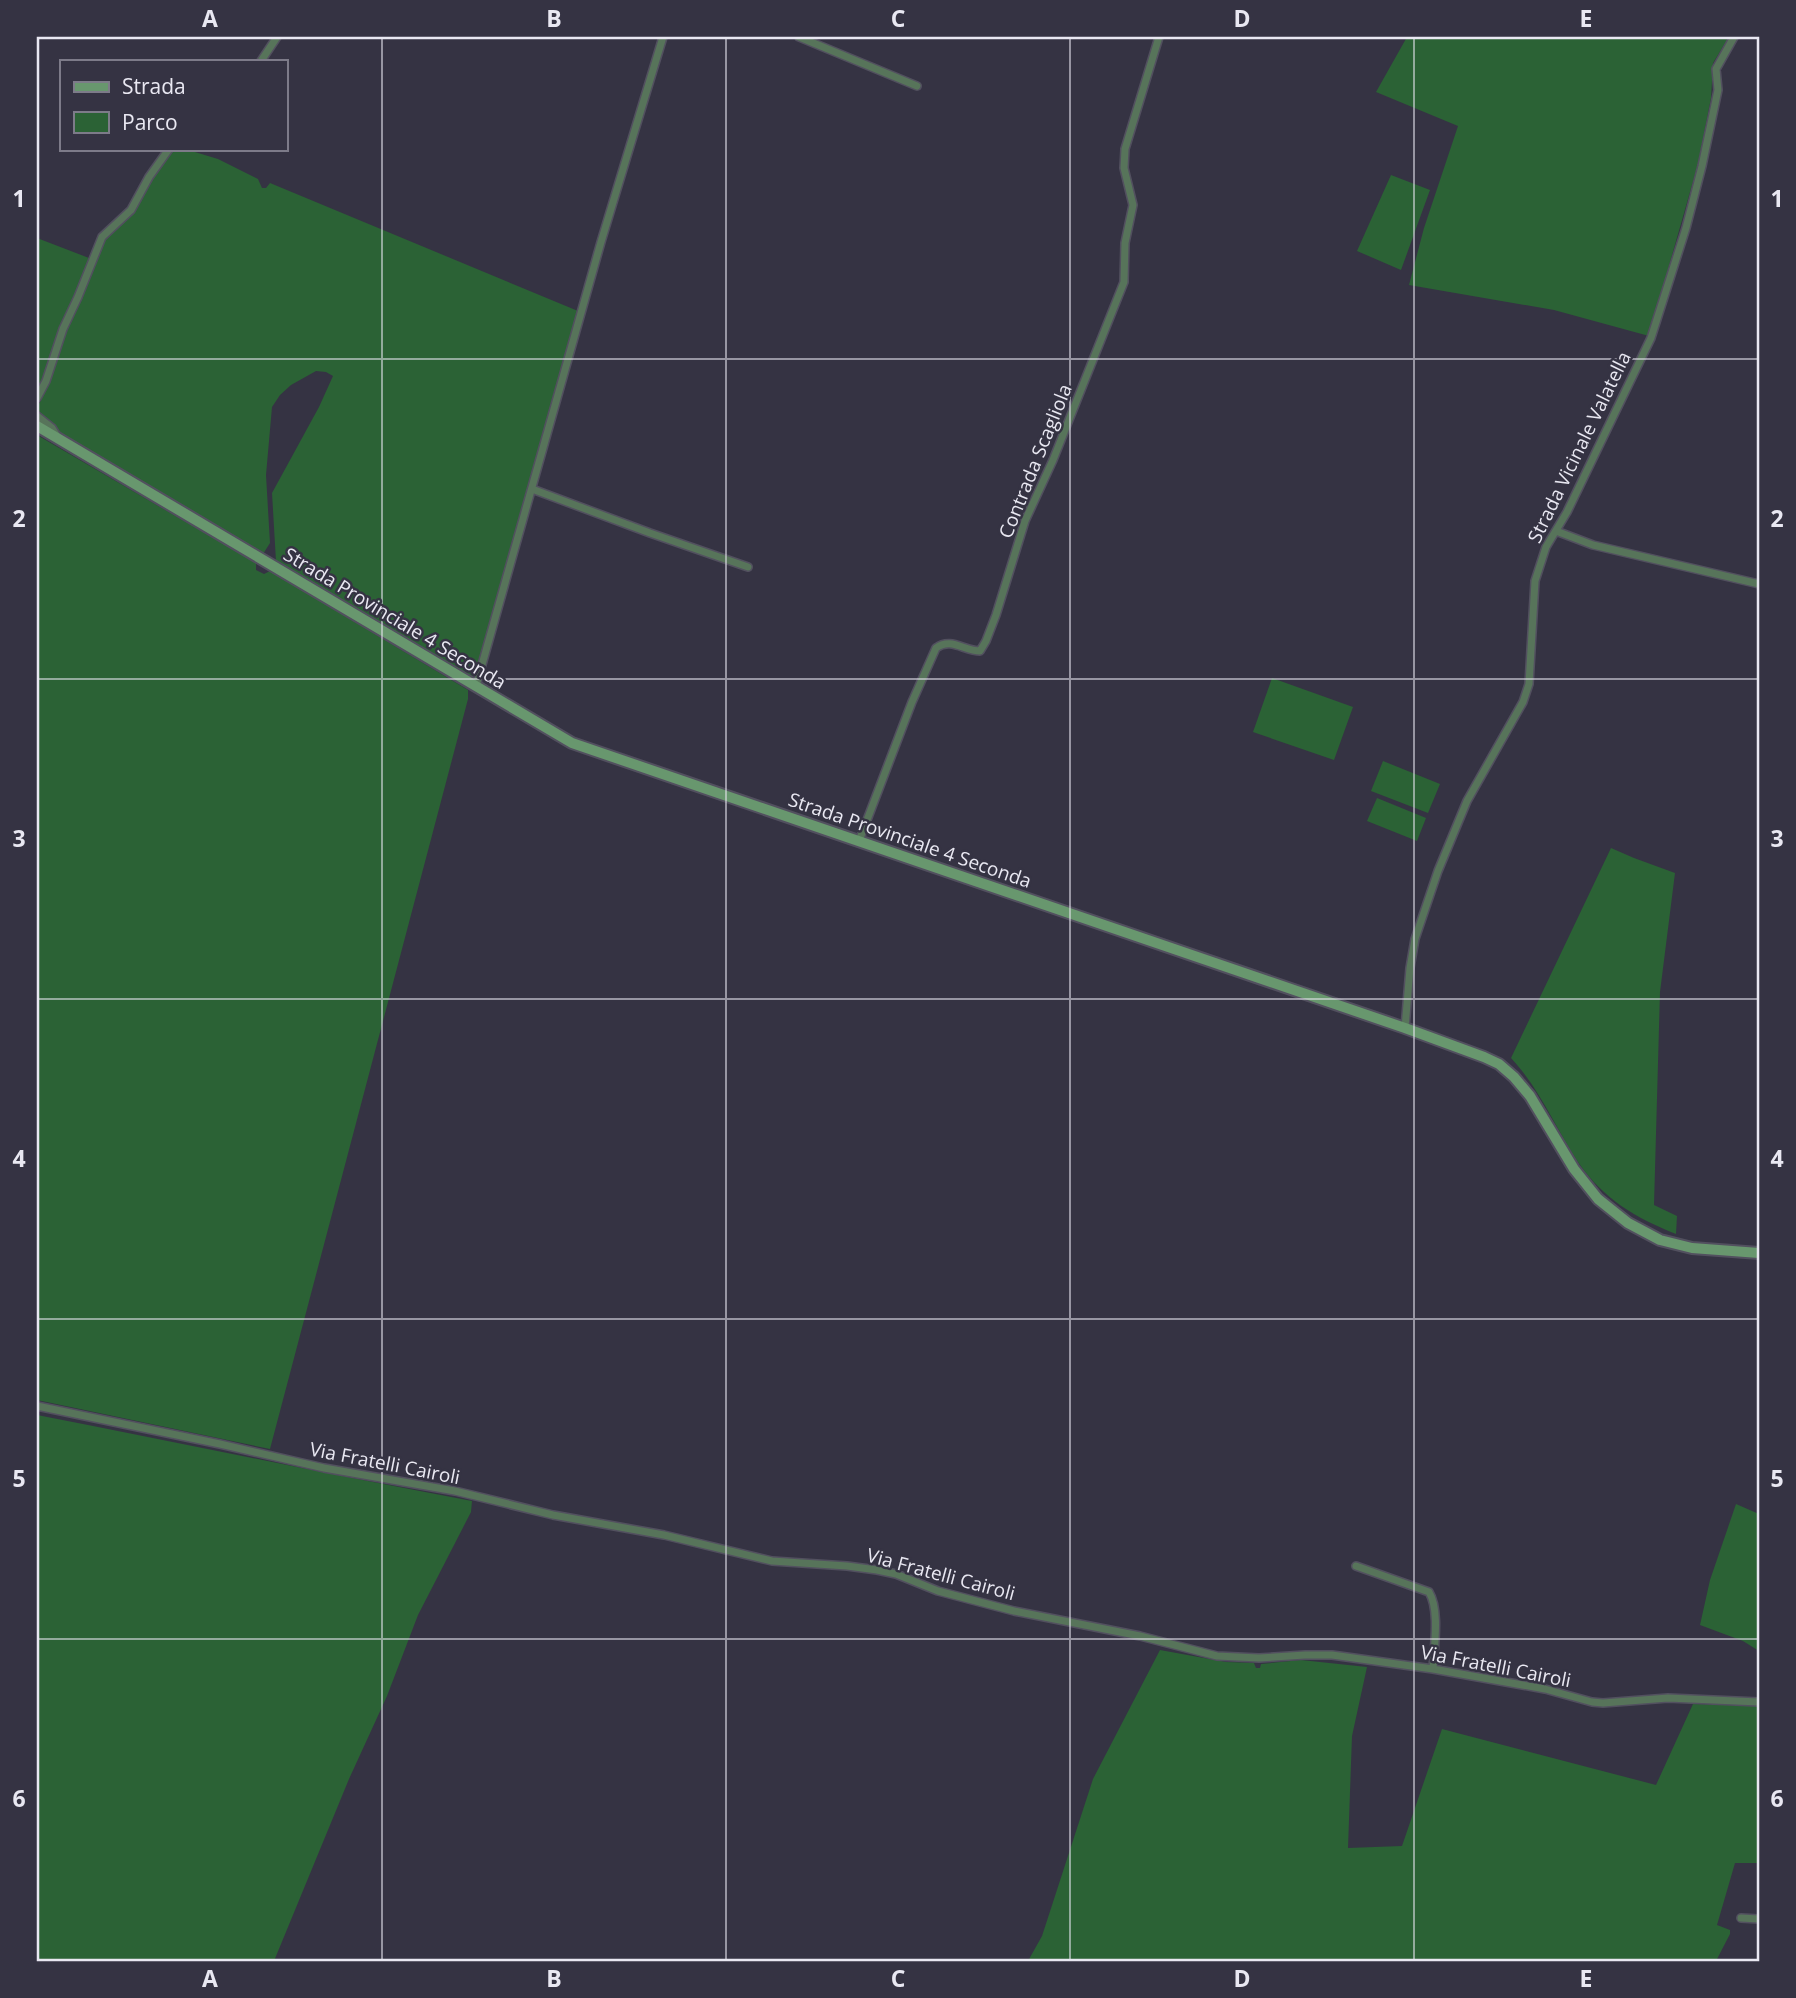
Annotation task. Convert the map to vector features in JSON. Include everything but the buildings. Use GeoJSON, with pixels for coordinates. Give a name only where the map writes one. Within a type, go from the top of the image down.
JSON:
{"type":"FeatureCollection","features":[{"type":"Feature","properties":{"kind":"street"},"geometry":{"type":"LineString","coordinates":[[262,60],[277,37]]}},
{"type":"Feature","properties":{"kind":"street"},"geometry":{"type":"LineString","coordinates":[[476,686],[601,242],[663,37]]}},
{"type":"Feature","properties":{"kind":"street"},"geometry":{"type":"LineString","coordinates":[[799,37],[917,86]]}},
{"type":"Feature","properties":{"kind":"street","name":"Contrada Scagliola"},"geometry":{"type":"LineString","coordinates":[[859,841],[912,702],[936,648],[942,643],[949,643],[980,651],[986,641],[1025,521],[1053,460],[1124,282],[1125,243],[1133,205],[1124,168],[1125,149],[1159,37]]}},
{"type":"Feature","properties":{"kind":"street","name":"Strada Vicinale Valatella"},"geometry":{"type":"LineString","coordinates":[[1405,1028],[1415,939],[1438,871],[1467,801],[1523,702],[1530,684],[1535,581],[1546,547],[1591,466],[1651,338],[1686,228],[1702,166],[1718,90],[1716,69],[1734,37]]}},
{"type":"Feature","properties":{"kind":"street"},"geometry":{"type":"LineString","coordinates":[[37,398],[102,237],[131,211],[149,177],[168,150]]}},
{"type":"Feature","properties":{"kind":"street"},"geometry":{"type":"LineString","coordinates":[[37,416],[52,428],[60,440]]}},
{"type":"Feature","properties":{"kind":"street","name":"Strada Provinciale 4 Seconda"},"geometry":{"type":"LineString","coordinates":[[37,426],[572,743],[1405,1028],[1499,1064],[1530,1096],[1582,1180],[1598,1199],[1628,1223],[1660,1240],[1692,1248],[1759,1253]]}},
{"type":"Feature","properties":{"kind":"street"},"geometry":{"type":"LineString","coordinates":[[532,489],[748,567]]}},
{"type":"Feature","properties":{"kind":"street"},"geometry":{"type":"LineString","coordinates":[[1556,531],[1593,545],[1759,584]]}},
{"type":"Feature","properties":{"kind":"street","name":"Via Fratelli Cairoli"},"geometry":{"type":"LineString","coordinates":[[37,1406],[324,1468],[664,1535],[772,1561],[847,1566],[896,1574],[938,1591],[1014,1611],[1140,1636],[1217,1656],[1259,1658],[1332,1655],[1433,1669],[1545,1689],[1603,1703],[1668,1698],[1759,1702]]}},
{"type":"Feature","properties":{"kind":"street"},"geometry":{"type":"LineString","coordinates":[[1356,1566],[1429,1592],[1433,1602],[1435,1625],[1433,1669]]}},
{"type":"Feature","properties":{"kind":"street"},"geometry":{"type":"LineString","coordinates":[[1741,1918],[1759,1919]]}},
{"type":"Feature","properties":{"kind":"green space"},"geometry":{"type":"Polygon","coordinates":[[[1407,37],[1729,37],[1713,63],[1711,98],[1698,164],[1649,336],[1554,310],[1409,285],[1424,228],[1458,126],[1376,92],[1407,37]]]}},
{"type":"Feature","properties":{"kind":"green space"},"geometry":{"type":"Polygon","coordinates":[[[174,150],[188,150],[218,159],[258,179],[262,188],[266,188],[270,183],[578,311],[475,676],[471,677],[276,561],[272,493],[333,376],[316,371],[291,385],[272,407],[266,475],[270,543],[263,554],[62,436],[54,425],[40,415],[38,406],[104,240],[133,212],[160,164],[174,150]]]}},
{"type":"Feature","properties":{"kind":"green space"},"geometry":{"type":"Polygon","coordinates":[[[1391,175],[1430,190],[1401,270],[1357,251],[1391,175]]]}},
{"type":"Feature","properties":{"kind":"green space"},"geometry":{"type":"Polygon","coordinates":[[[37,238],[89,258],[76,297],[60,328],[37,390],[37,238]]]}},
{"type":"Feature","properties":{"kind":"green space"},"geometry":{"type":"Polygon","coordinates":[[[37,435],[256,563],[256,570],[264,574],[270,571],[468,690],[468,699],[270,1449],[37,1400],[37,435]]]}},
{"type":"Feature","properties":{"kind":"green space"},"geometry":{"type":"Polygon","coordinates":[[[1272,678],[1353,707],[1334,760],[1253,732],[1272,678]]]}},
{"type":"Feature","properties":{"kind":"green space"},"geometry":{"type":"Polygon","coordinates":[[[1383,761],[1440,784],[1428,813],[1371,791],[1383,761]]]}},
{"type":"Feature","properties":{"kind":"green space"},"geometry":{"type":"Polygon","coordinates":[[[1377,798],[1426,818],[1417,841],[1367,821],[1377,798]]]}},
{"type":"Feature","properties":{"kind":"green space"},"geometry":{"type":"Polygon","coordinates":[[[1611,848],[1675,873],[1660,992],[1654,1205],[1677,1216],[1676,1234],[1634,1214],[1598,1187],[1578,1162],[1539,1095],[1511,1058],[1611,848]]]}},
{"type":"Feature","properties":{"kind":"green space"},"geometry":{"type":"Polygon","coordinates":[[[37,1415],[472,1501],[471,1512],[418,1615],[387,1696],[349,1779],[274,1961],[37,1961],[37,1415]]]}},
{"type":"Feature","properties":{"kind":"green space"},"geometry":{"type":"Polygon","coordinates":[[[1736,1504],[1759,1514],[1759,1651],[1743,1641],[1700,1625],[1710,1580],[1736,1504]]]}},
{"type":"Feature","properties":{"kind":"green space"},"geometry":{"type":"Polygon","coordinates":[[[1160,1650],[1226,1662],[1254,1663],[1256,1668],[1260,1668],[1261,1664],[1301,1660],[1367,1667],[1352,1736],[1348,1848],[1402,1846],[1442,1729],[1656,1785],[1693,1704],[1759,1706],[1757,1863],[1735,1863],[1717,1925],[1730,1930],[1730,1934],[1716,1961],[1028,1961],[1042,1936],[1093,1779],[1160,1650]]]}}]}
